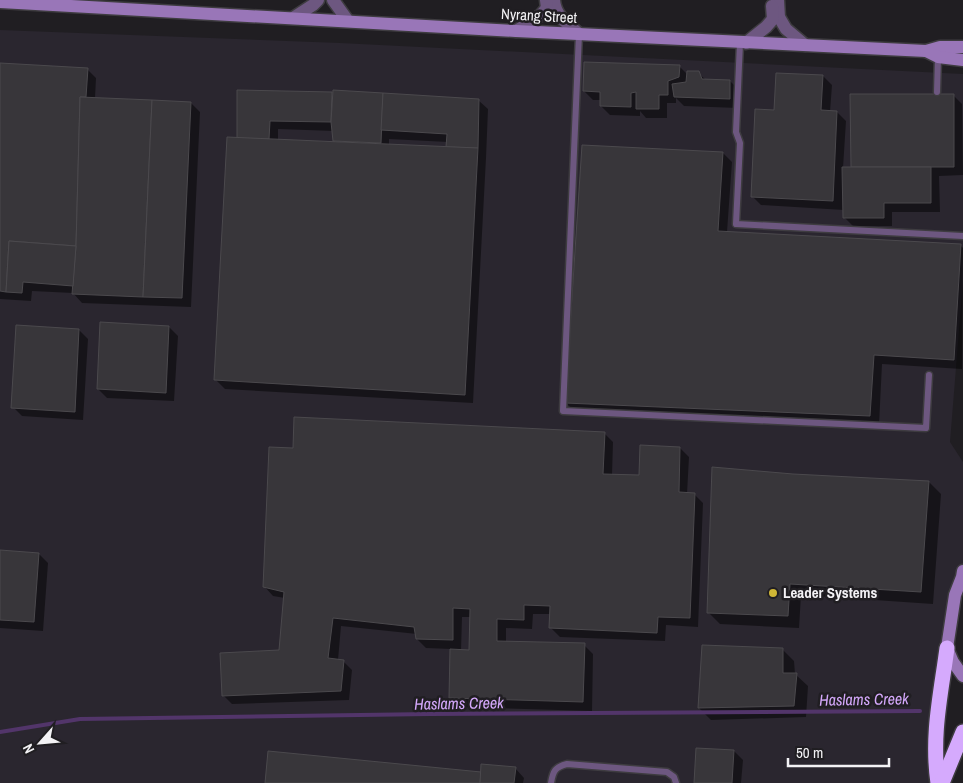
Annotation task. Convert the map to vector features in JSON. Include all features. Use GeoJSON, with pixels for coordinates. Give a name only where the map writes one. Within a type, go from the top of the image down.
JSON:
{"type":"FeatureCollection","features":[{"type":"Feature","properties":{"kind":"highway"},"geometry":{"type":"LineString","coordinates":[[938,783],[935,761],[935,735],[947,648]]}},
{"type":"Feature","properties":{"kind":"highway"},"geometry":{"type":"LineString","coordinates":[[942,783],[963,732]]}},
{"type":"Feature","properties":{"kind":"street"},"geometry":{"type":"LineString","coordinates":[[293,18],[318,0]]}},
{"type":"Feature","properties":{"kind":"street"},"geometry":{"type":"LineString","coordinates":[[333,0],[348,21]]}},
{"type":"Feature","properties":{"kind":"street"},"geometry":{"type":"LineString","coordinates":[[516,32],[541,15],[546,8],[546,0]]}},
{"type":"Feature","properties":{"kind":"street"},"geometry":{"type":"LineString","coordinates":[[554,0],[559,16],[579,34]]}},
{"type":"Feature","properties":{"kind":"street"},"geometry":{"type":"LineString","coordinates":[[743,43],[766,27],[773,19],[772,6],[774,0]]}},
{"type":"Feature","properties":{"kind":"street"},"geometry":{"type":"LineString","coordinates":[[778,0],[779,17],[786,29],[805,45]]}},
{"type":"Feature","properties":{"kind":"street","name":"Nyrang Street"},"geometry":{"type":"LineString","coordinates":[[0,2],[121,4],[293,18],[516,32],[743,43],[926,51],[940,47],[963,47]]}},
{"type":"Feature","properties":{"kind":"street","name":"Nyrang Street"},"geometry":{"type":"LineString","coordinates":[[926,51],[938,57],[963,60]]}},
{"type":"Feature","properties":{"kind":"street"},"geometry":{"type":"LineString","coordinates":[[963,570],[963,578],[955,595],[947,648],[953,662],[963,676]]}},
{"type":"Feature","properties":{"kind":"lane"},"geometry":{"type":"LineString","coordinates":[[579,34],[563,411],[926,428],[929,375]]}},
{"type":"Feature","properties":{"kind":"lane"},"geometry":{"type":"LineString","coordinates":[[743,43],[736,132],[740,143],[736,224],[963,236]]}},
{"type":"Feature","properties":{"kind":"lane"},"geometry":{"type":"LineString","coordinates":[[937,92],[938,57]]}},
{"type":"Feature","properties":{"kind":"lane"},"geometry":{"type":"LineString","coordinates":[[551,783],[553,772],[558,766],[566,764],[667,772],[674,777],[676,783]]}},
{"type":"Feature","properties":{"kind":"shaded area"},"geometry":{"type":"Polygon","coordinates":[[[0,30],[340,43],[963,74],[963,281],[950,442],[963,462],[963,571],[955,595],[938,783],[0,783],[0,30]]]}},
{"type":"Feature","properties":{"kind":"building"},"geometry":{"type":"Polygon","coordinates":[[[584,62],[680,65],[679,77],[668,81],[668,95],[659,95],[659,109],[636,109],[636,92],[631,93],[631,107],[600,106],[600,92],[583,91],[584,62]]]}},
{"type":"Feature","properties":{"kind":"building"},"geometry":{"type":"Polygon","coordinates":[[[0,63],[88,68],[86,97],[80,97],[76,246],[9,241],[6,292],[0,291],[0,63]]]}},
{"type":"Feature","properties":{"kind":"building"},"geometry":{"type":"Polygon","coordinates":[[[687,71],[699,71],[702,79],[730,80],[730,99],[674,97],[672,84],[686,82],[687,71]]]}},
{"type":"Feature","properties":{"kind":"building"},"geometry":{"type":"Polygon","coordinates":[[[776,73],[823,75],[821,110],[837,111],[833,201],[751,197],[755,109],[774,110],[776,73]]]}},
{"type":"Feature","properties":{"kind":"building"},"geometry":{"type":"Polygon","coordinates":[[[237,90],[332,92],[331,122],[270,121],[269,139],[237,138],[237,90]]]}},
{"type":"Feature","properties":{"kind":"building"},"geometry":{"type":"Polygon","coordinates":[[[333,90],[383,93],[381,143],[333,141],[331,122],[333,90]]]}},
{"type":"Feature","properties":{"kind":"building"},"geometry":{"type":"Polygon","coordinates":[[[383,93],[479,99],[478,148],[446,147],[447,134],[381,130],[383,93]]]}},
{"type":"Feature","properties":{"kind":"building"},"geometry":{"type":"Polygon","coordinates":[[[850,94],[954,94],[954,167],[851,167],[850,94]]]}},
{"type":"Feature","properties":{"kind":"building"},"geometry":{"type":"Polygon","coordinates":[[[80,97],[152,100],[143,297],[72,294],[76,246],[80,97]]]}},
{"type":"Feature","properties":{"kind":"building"},"geometry":{"type":"Polygon","coordinates":[[[152,100],[191,102],[182,298],[143,297],[152,100]]]}},
{"type":"Feature","properties":{"kind":"building"},"geometry":{"type":"Polygon","coordinates":[[[227,137],[478,148],[465,395],[214,380],[227,137]]]}},
{"type":"Feature","properties":{"kind":"building"},"geometry":{"type":"Polygon","coordinates":[[[582,145],[723,152],[718,231],[961,244],[954,360],[874,355],[870,416],[565,403],[582,145]]]}},
{"type":"Feature","properties":{"kind":"building"},"geometry":{"type":"Polygon","coordinates":[[[842,167],[931,167],[931,203],[884,203],[884,218],[843,218],[842,167]]]}},
{"type":"Feature","properties":{"kind":"building"},"geometry":{"type":"Polygon","coordinates":[[[9,241],[76,246],[73,286],[23,282],[22,293],[6,292],[9,241]]]}},
{"type":"Feature","properties":{"kind":"building"},"geometry":{"type":"Polygon","coordinates":[[[100,322],[169,326],[166,393],[97,389],[100,322]]]}},
{"type":"Feature","properties":{"kind":"building"},"geometry":{"type":"Polygon","coordinates":[[[16,325],[79,329],[75,412],[11,408],[16,325]]]}},
{"type":"Feature","properties":{"kind":"building"},"geometry":{"type":"Polygon","coordinates":[[[294,417],[605,432],[603,474],[639,475],[640,445],[680,447],[679,492],[695,493],[690,618],[658,617],[657,633],[549,628],[550,606],[524,605],[524,620],[497,619],[497,641],[585,643],[583,702],[449,698],[450,649],[469,650],[470,609],[453,608],[453,640],[416,639],[414,627],[333,618],[328,658],[344,660],[341,691],[222,696],[220,653],[279,650],[284,592],[263,587],[269,447],[293,448],[294,417]]]}},
{"type":"Feature","properties":{"kind":"building"},"geometry":{"type":"Polygon","coordinates":[[[712,467],[793,474],[929,481],[921,592],[790,584],[788,616],[707,613],[712,467]]]}},
{"type":"Feature","properties":{"kind":"building"},"geometry":{"type":"Polygon","coordinates":[[[0,550],[39,553],[34,622],[0,620],[0,550]]]}},
{"type":"Feature","properties":{"kind":"building"},"geometry":{"type":"Polygon","coordinates":[[[702,645],[783,648],[783,673],[797,673],[794,706],[698,708],[702,645]]]}},
{"type":"Feature","properties":{"kind":"building"},"geometry":{"type":"Polygon","coordinates":[[[696,748],[734,750],[732,783],[694,783],[696,748]]]}},
{"type":"Feature","properties":{"kind":"building"},"geometry":{"type":"Polygon","coordinates":[[[268,751],[481,772],[480,783],[265,783],[268,751]]]}},
{"type":"Feature","properties":{"kind":"building"},"geometry":{"type":"Polygon","coordinates":[[[481,764],[516,767],[514,783],[480,783],[481,764]]]}},
{"type":"Feature","properties":{"kind":"waterway","name":"Haslams Creek"},"geometry":{"type":"LineString","coordinates":[[0,732],[80,719],[430,714],[920,711]]}},
{"type":"Feature","properties":{"kind":"place","name":"Leader Systems"},"geometry":{"type":"Point","coordinates":[773,593]}}]}
